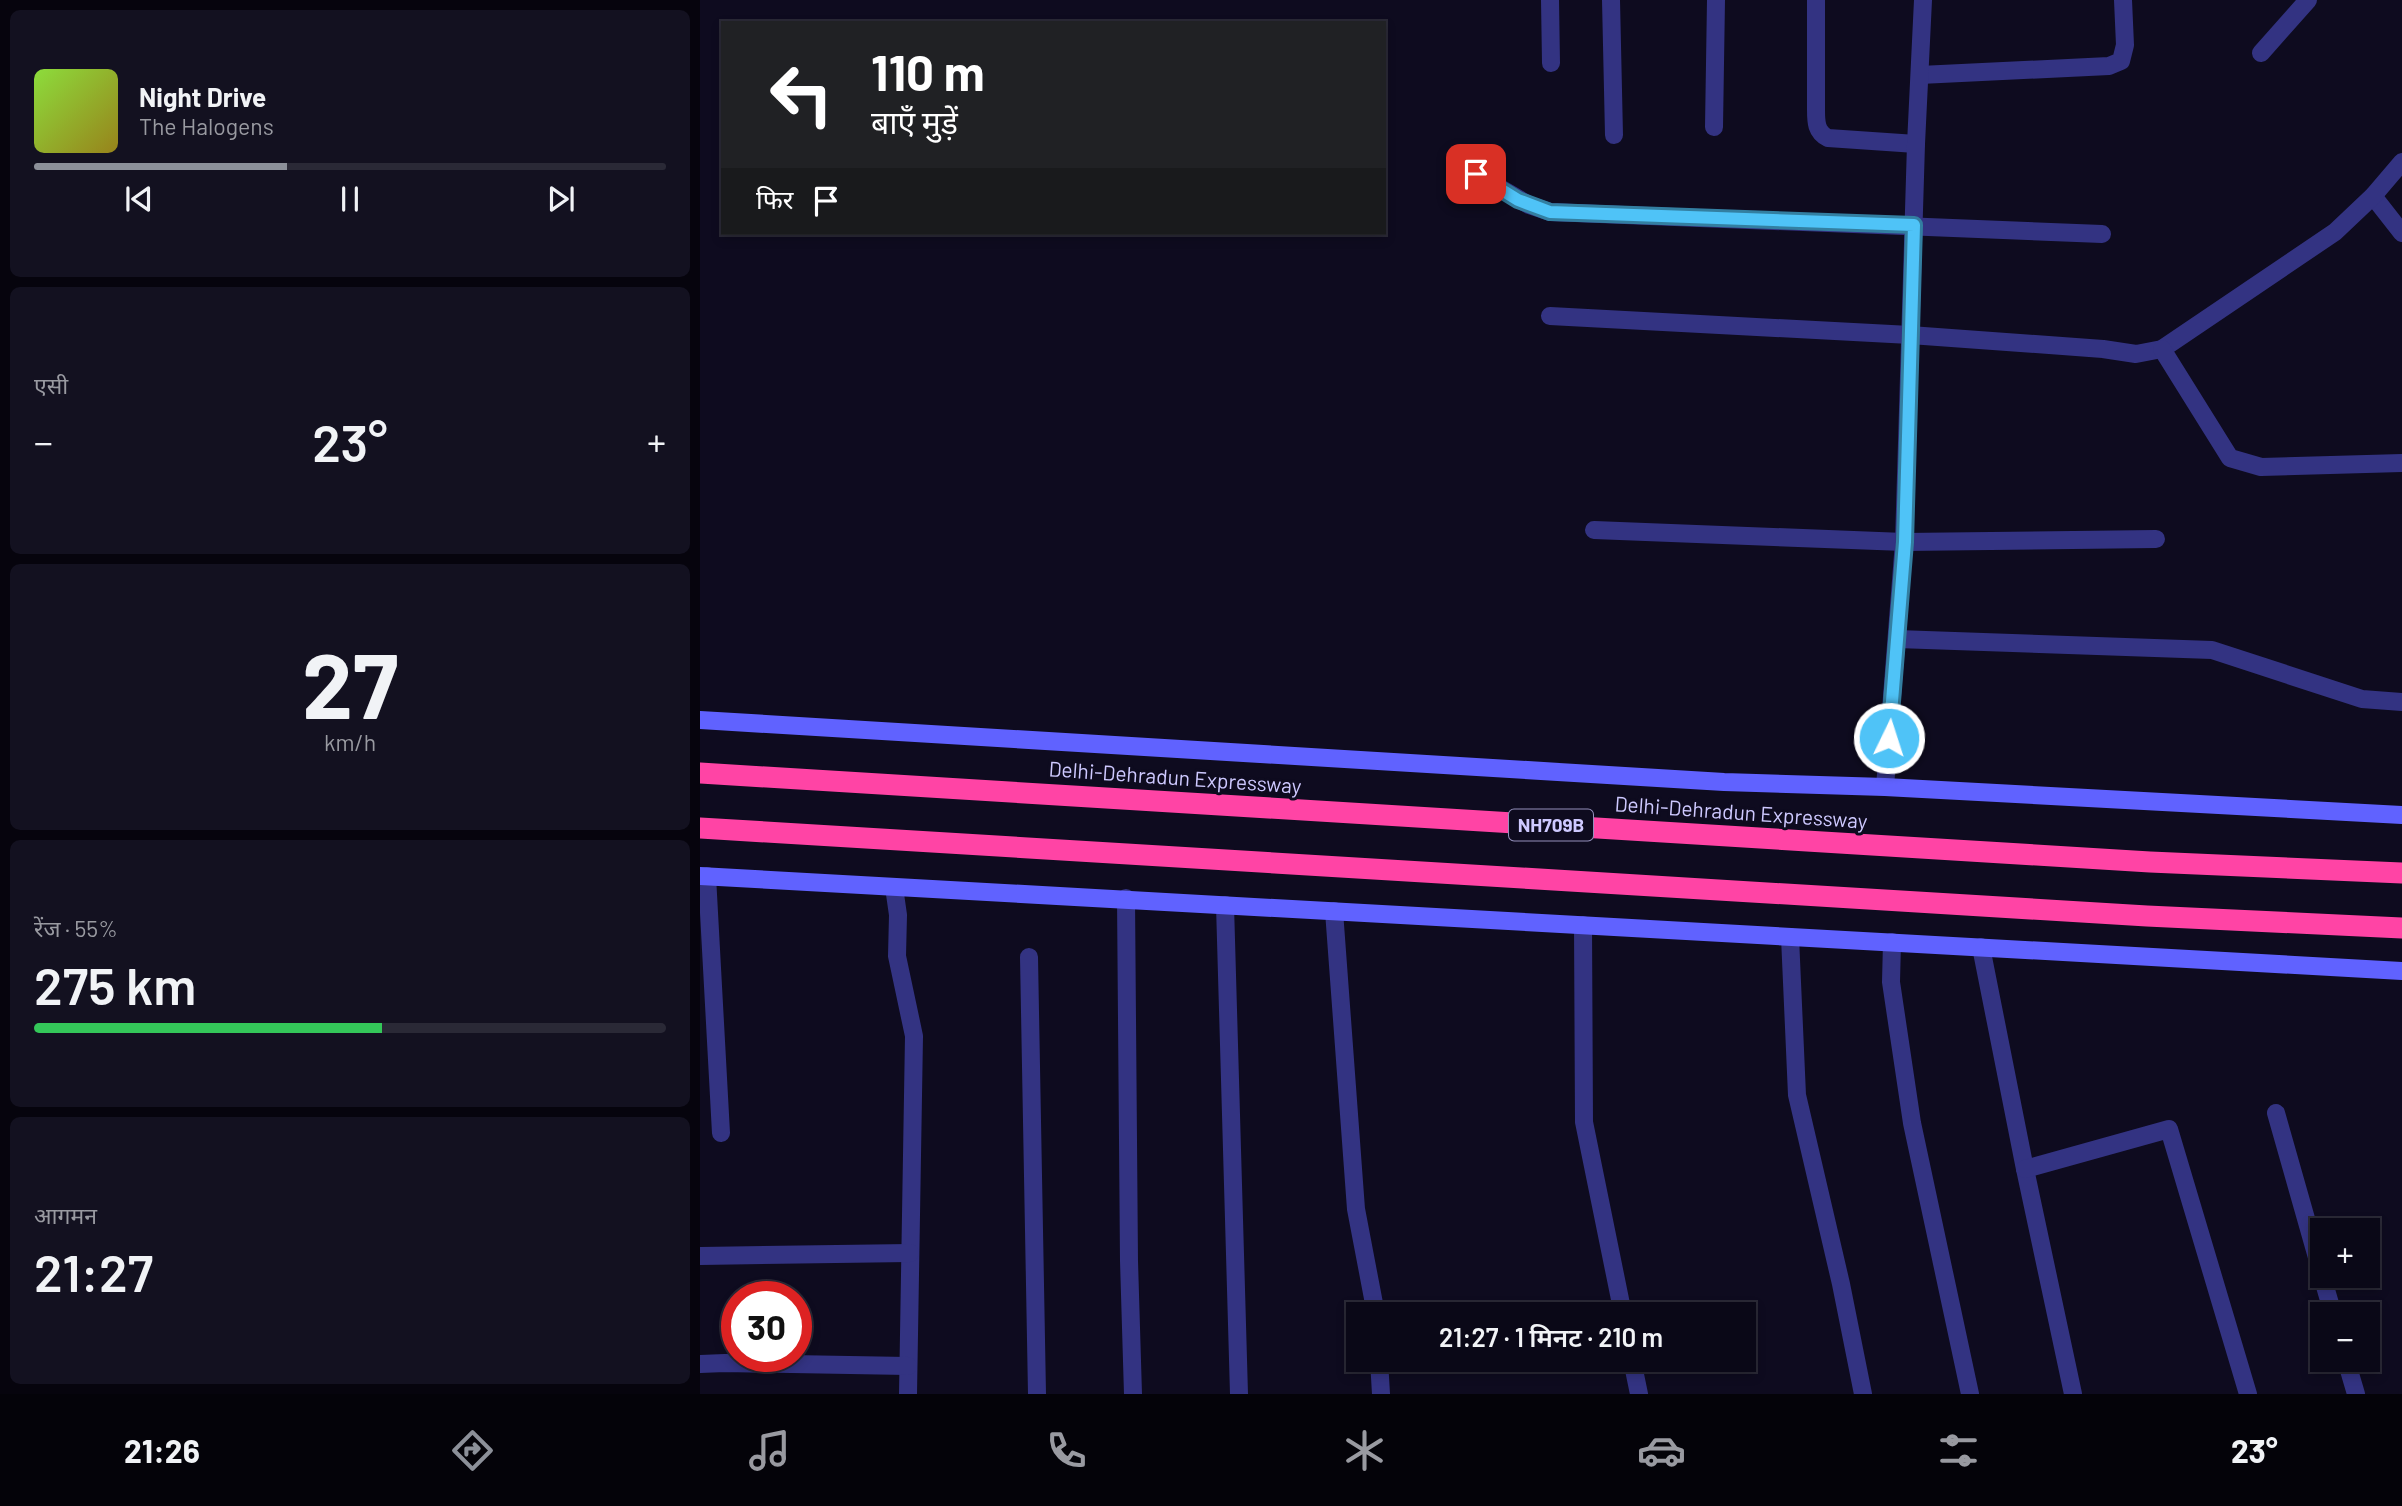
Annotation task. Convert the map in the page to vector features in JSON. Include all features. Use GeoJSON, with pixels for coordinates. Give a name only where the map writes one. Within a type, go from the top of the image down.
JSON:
{"type":"FeatureCollection","features":[{"type":"Feature","properties":{"kind":"highway","name":"Delhi-Dehradun Expressway"},"geometry":{"type":"LineString","coordinates":[[700,773],[2150,862],[2402,873]]}},
{"type":"Feature","properties":{"kind":"highway"},"geometry":{"type":"LineString","coordinates":[[700,828],[2134,916],[2402,928]]}},
{"type":"Feature","properties":{"kind":"street"},"geometry":{"type":"LineString","coordinates":[[1550,0],[1551,63]]}},
{"type":"Feature","properties":{"kind":"street"},"geometry":{"type":"LineString","coordinates":[[1611,0],[1614,135]]}},
{"type":"Feature","properties":{"kind":"street"},"geometry":{"type":"LineString","coordinates":[[1714,127],[1716,0]]}},
{"type":"Feature","properties":{"kind":"street"},"geometry":{"type":"LineString","coordinates":[[1816,0],[1817,126],[1821,134],[1828,138],[1916,144]]}},
{"type":"Feature","properties":{"kind":"street"},"geometry":{"type":"LineString","coordinates":[[1885,788],[1905,542],[1916,144],[1923,0]]}},
{"type":"Feature","properties":{"kind":"street"},"geometry":{"type":"LineString","coordinates":[[1920,75],[2109,66],[2121,61],[2125,45],[2123,0]]}},
{"type":"Feature","properties":{"kind":"street"},"geometry":{"type":"LineString","coordinates":[[2261,53],[2308,0]]}},
{"type":"Feature","properties":{"kind":"street"},"geometry":{"type":"LineString","coordinates":[[1550,316],[1910,335],[2103,349],[2136,355],[2162,349],[2335,232],[2402,162]]}},
{"type":"Feature","properties":{"kind":"street"},"geometry":{"type":"LineString","coordinates":[[1476,174],[1518,200],[1550,212],[2102,234]]}},
{"type":"Feature","properties":{"kind":"street"},"geometry":{"type":"LineString","coordinates":[[2373,195],[2402,233]]}},
{"type":"Feature","properties":{"kind":"street"},"geometry":{"type":"LineString","coordinates":[[2162,349],[2230,458],[2261,467],[2402,463]]}},
{"type":"Feature","properties":{"kind":"street"},"geometry":{"type":"LineString","coordinates":[[1594,530],[1905,542],[2156,539]]}},
{"type":"Feature","properties":{"kind":"street"},"geometry":{"type":"LineString","coordinates":[[1897,639],[2212,650],[2362,699],[2402,702]]}},
{"type":"Feature","properties":{"kind":"street"},"geometry":{"type":"LineString","coordinates":[[700,720],[1724,782],[2402,815]]}},
{"type":"Feature","properties":{"kind":"street"},"geometry":{"type":"LineString","coordinates":[[721,1133],[710,917],[704,876],[2402,971]]}},
{"type":"Feature","properties":{"kind":"street"},"geometry":{"type":"LineString","coordinates":[[894,887],[898,915],[897,957],[914,1036],[908,1394]]}},
{"type":"Feature","properties":{"kind":"street"},"geometry":{"type":"LineString","coordinates":[[1126,898],[1129,1261],[1133,1394]]}},
{"type":"Feature","properties":{"kind":"street"},"geometry":{"type":"LineString","coordinates":[[1225,905],[1240,1394]]}},
{"type":"Feature","properties":{"kind":"street"},"geometry":{"type":"LineString","coordinates":[[1334,911],[1356,1209],[1374,1302]]}},
{"type":"Feature","properties":{"kind":"street"},"geometry":{"type":"LineString","coordinates":[[1583,925],[1584,1122],[1621,1302]]}},
{"type":"Feature","properties":{"kind":"street"},"geometry":{"type":"LineString","coordinates":[[1790,936],[1797,1095],[1841,1284],[1863,1394]]}},
{"type":"Feature","properties":{"kind":"street"},"geometry":{"type":"LineString","coordinates":[[1892,942],[1891,982],[1912,1123],[1970,1394]]}},
{"type":"Feature","properties":{"kind":"street"},"geometry":{"type":"LineString","coordinates":[[1981,947],[2073,1394]]}},
{"type":"Feature","properties":{"kind":"street"},"geometry":{"type":"LineString","coordinates":[[1029,957],[1037,1394]]}},
{"type":"Feature","properties":{"kind":"street"},"geometry":{"type":"LineString","coordinates":[[2276,1113],[2310,1233]]}},
{"type":"Feature","properties":{"kind":"street"},"geometry":{"type":"LineString","coordinates":[[2025,1169],[2169,1129],[2248,1394]]}},
{"type":"Feature","properties":{"kind":"street"},"geometry":{"type":"LineString","coordinates":[[700,1256],[910,1253]]}},
{"type":"Feature","properties":{"kind":"street"},"geometry":{"type":"LineString","coordinates":[[700,1364],[908,1366]]}},
{"type":"Feature","properties":{"kind":"street"},"geometry":{"type":"LineString","coordinates":[[1379,1372],[1381,1394]]}},
{"type":"Feature","properties":{"kind":"street"},"geometry":{"type":"LineString","coordinates":[[1634,1372],[1639,1394]]}},
{"type":"Feature","properties":{"kind":"street"},"geometry":{"type":"LineString","coordinates":[[2350,1372],[2356,1394]]}},
{"type":"Feature","properties":{"kind":"route"},"geometry":{"type":"LineString","coordinates":[[1476,174],[1518,200],[1550,212],[1914,225],[1905,542],[1889,738]]}}]}
